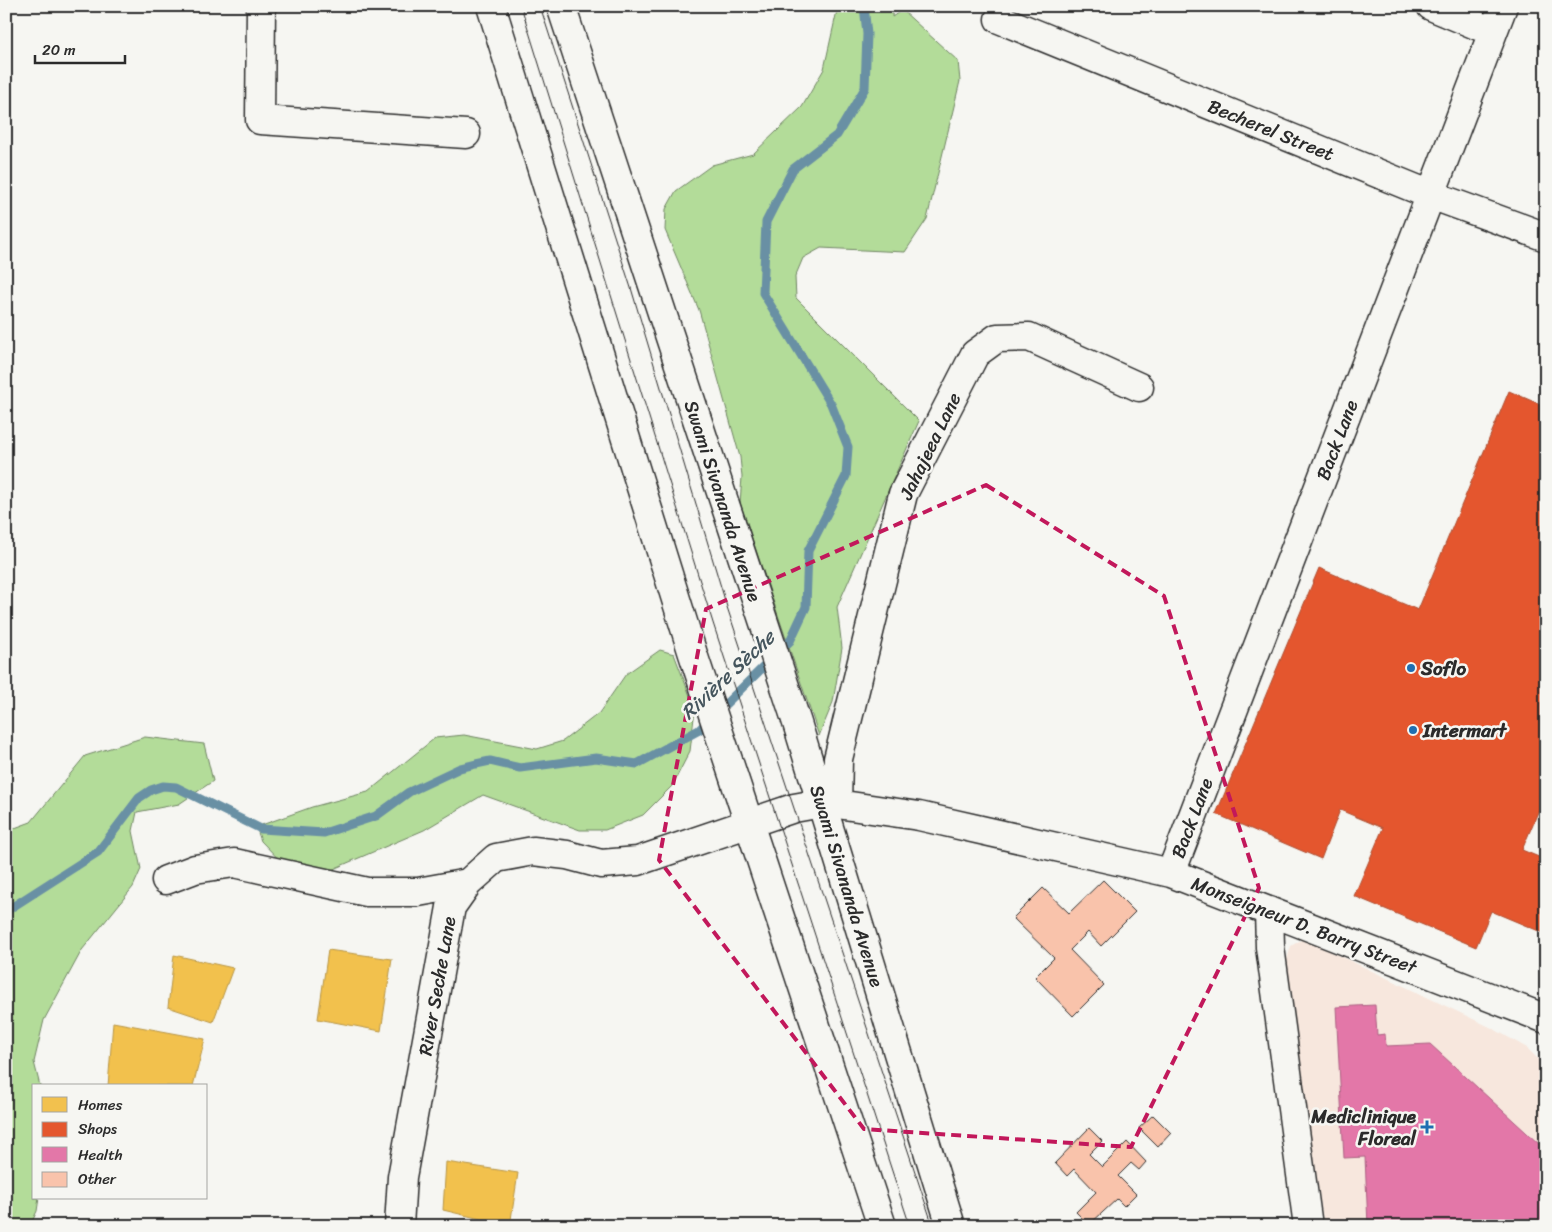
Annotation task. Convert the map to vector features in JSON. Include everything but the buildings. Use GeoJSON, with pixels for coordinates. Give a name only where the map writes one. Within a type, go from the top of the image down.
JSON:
{"type":"FeatureCollection","features":[{"type":"Feature","properties":{"kind":"street"},"geometry":{"type":"LineString","coordinates":[[262,6],[260,120],[466,134]]}},
{"type":"Feature","properties":{"kind":"street"},"geometry":{"type":"LineString","coordinates":[[491,6],[693,654],[882,1226]]}},
{"type":"Feature","properties":{"kind":"street","name":"Swami Sivananda Avenue"},"geometry":{"type":"LineString","coordinates":[[561,6],[797,723],[829,804],[952,1226]]}},
{"type":"Feature","properties":{"kind":"street"},"geometry":{"type":"LineString","coordinates":[[1431,6],[1493,32]]}},
{"type":"Feature","properties":{"kind":"street","name":"Back Lane"},"geometry":{"type":"LineString","coordinates":[[1171,872],[1503,6]]}},
{"type":"Feature","properties":{"kind":"street","name":"Becherel Street"},"geometry":{"type":"LineString","coordinates":[[999,19],[1432,195],[1546,236]]}},
{"type":"Feature","properties":{"kind":"street","name":"Jahajeea Lane"},"geometry":{"type":"LineString","coordinates":[[829,804],[903,494],[975,354],[997,338],[1029,337],[1139,386]]}},
{"type":"Feature","properties":{"kind":"street","name":"Monseigneur D. Barry Street"},"geometry":{"type":"LineString","coordinates":[[829,804],[919,816],[1171,872],[1546,1019]]}},
{"type":"Feature","properties":{"kind":"street","name":"River Seche Lane"},"geometry":{"type":"LineString","coordinates":[[399,1226],[402,1177],[451,907],[468,882],[496,858],[533,851],[568,855],[601,864],[638,860],[794,808],[829,804]]}},
{"type":"Feature","properties":{"kind":"street"},"geometry":{"type":"LineString","coordinates":[[166,880],[195,869],[234,863],[367,892],[418,892],[468,882]]}},
{"type":"Feature","properties":{"kind":"street"},"geometry":{"type":"LineString","coordinates":[[1269,910],[1270,947],[1308,1226]]}},
{"type":"Feature","properties":{"kind":"highlighted area"},"geometry":{"type":"Polygon","coordinates":[[[986,485],[1164,596],[1259,888],[1131,1147],[864,1129],[659,860],[706,609],[986,485]]]}},
{"type":"Feature","properties":{"kind":"shaded area","name":"Mediclinique Floreal"},"geometry":{"type":"Polygon","coordinates":[[[1301,940],[1313,943],[1492,1028],[1527,1048],[1546,1067],[1546,1226],[1324,1226],[1284,969],[1291,946],[1301,940]]]}},
{"type":"Feature","properties":{"kind":"green space"},"geometry":{"type":"Polygon","coordinates":[[[838,6],[893,6],[892,17],[902,10],[958,61],[960,81],[927,219],[905,252],[821,248],[803,258],[795,277],[796,298],[919,421],[837,607],[842,648],[833,702],[819,736],[740,503],[742,477],[740,457],[699,310],[665,230],[666,209],[676,191],[712,165],[753,154],[802,107],[824,69],[838,6]]]}},
{"type":"Feature","properties":{"kind":"green space"},"geometry":{"type":"Polygon","coordinates":[[[660,650],[674,654],[695,709],[690,751],[672,786],[643,815],[605,830],[580,830],[483,795],[424,830],[317,876],[291,872],[261,841],[256,827],[312,807],[368,792],[435,738],[464,735],[537,749],[563,741],[599,713],[626,674],[660,650]]]}},
{"type":"Feature","properties":{"kind":"green space"},"geometry":{"type":"Polygon","coordinates":[[[145,737],[204,744],[213,781],[179,804],[137,812],[133,831],[141,869],[133,887],[82,950],[44,1020],[34,1062],[40,1084],[32,1084],[32,1200],[39,1200],[37,1211],[30,1226],[6,1226],[6,828],[12,829],[31,822],[85,756],[145,737]]]}},
{"type":"Feature","properties":{"kind":"waterway","name":"Rivière Sèche"},"geometry":{"type":"LineString","coordinates":[[6,911],[98,852],[139,798],[151,790],[163,786],[176,787],[261,829],[324,833],[376,816],[409,792],[460,768],[476,764],[490,761],[520,768],[596,758],[637,764],[699,730],[790,641],[806,607],[808,551],[846,476],[848,447],[831,404],[763,293],[766,222],[793,169],[837,135],[865,88],[867,34],[864,6]]}},
{"type":"Feature","properties":{"kind":"tram line"},"geometry":{"type":"LineString","coordinates":[[521,6],[713,623],[910,1226]]}},
{"type":"Feature","properties":{"kind":"tram line"},"geometry":{"type":"LineString","coordinates":[[540,6],[631,288],[727,607],[933,1226]]}},
{"type":"Feature","properties":{"kind":"place","name":"Soflo"},"geometry":{"type":"Point","coordinates":[1411,668]}},
{"type":"Feature","properties":{"kind":"place","name":"Intermart"},"geometry":{"type":"Point","coordinates":[1413,730]}},
{"type":"Feature","properties":{"kind":"place","name":"Mediclinique Floreal"},"geometry":{"type":"Point","coordinates":[1427,1127]}}]}
